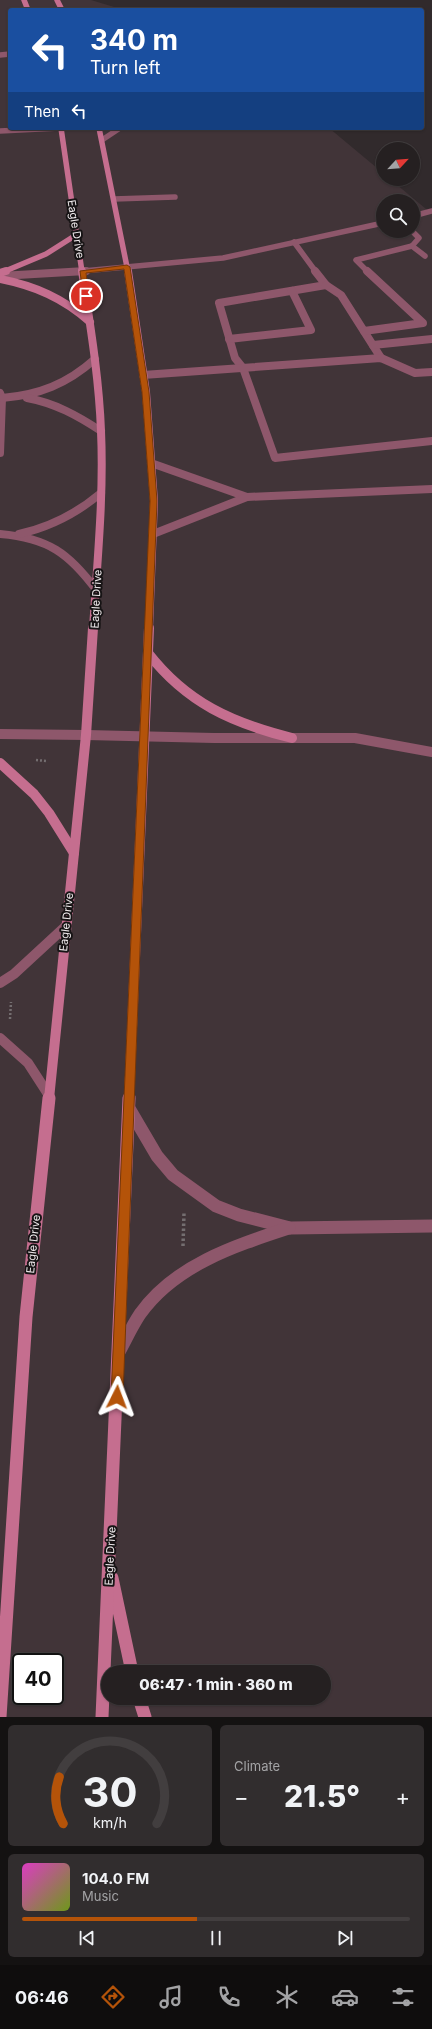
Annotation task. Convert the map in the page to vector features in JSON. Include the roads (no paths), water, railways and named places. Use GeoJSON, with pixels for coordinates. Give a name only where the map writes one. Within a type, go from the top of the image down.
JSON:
{"type":"FeatureCollection","features":[{"type":"Feature","properties":{"kind":"street"},"geometry":{"type":"LineString","coordinates":[[0,124],[1,131],[21,130]]}},
{"type":"Feature","properties":{"kind":"street","name":"Eagle Drive"},"geometry":{"type":"LineString","coordinates":[[0,1717],[25,1325],[86,735],[97,591],[102,493],[101,431],[95,359],[83,271],[60,130]]}},
{"type":"Feature","properties":{"kind":"street","name":"Eagle Drive"},"geometry":{"type":"LineString","coordinates":[[100,130],[127,267],[143,375],[154,501],[130,1110],[102,1717]]}},
{"type":"Feature","properties":{"kind":"street"},"geometry":{"type":"LineString","coordinates":[[102,140],[117,130]]}},
{"type":"Feature","properties":{"kind":"street"},"geometry":{"type":"LineString","coordinates":[[114,199],[175,197]]}},
{"type":"Feature","properties":{"kind":"street"},"geometry":{"type":"LineString","coordinates":[[420,214],[432,211]]}},
{"type":"Feature","properties":{"kind":"street"},"geometry":{"type":"LineString","coordinates":[[0,278],[223,258],[376,225]]}},
{"type":"Feature","properties":{"kind":"street"},"geometry":{"type":"LineString","coordinates":[[0,273],[46,254],[76,235]]}},
{"type":"Feature","properties":{"kind":"street"},"geometry":{"type":"LineString","coordinates":[[364,331],[423,323],[356,260],[412,246],[419,238]]}},
{"type":"Feature","properties":{"kind":"street"},"geometry":{"type":"LineString","coordinates":[[294,242],[326,285],[341,295],[381,358]]}},
{"type":"Feature","properties":{"kind":"street"},"geometry":{"type":"LineString","coordinates":[[412,246],[425,256]]}},
{"type":"Feature","properties":{"kind":"street"},"geometry":{"type":"LineString","coordinates":[[0,278],[42,289],[63,299],[90,322]]}},
{"type":"Feature","properties":{"kind":"street"},"geometry":{"type":"LineString","coordinates":[[326,285],[219,303],[235,358],[243,368],[276,458],[432,441]]}},
{"type":"Feature","properties":{"kind":"street"},"geometry":{"type":"LineString","coordinates":[[229,339],[311,330],[292,291]]}},
{"type":"Feature","properties":{"kind":"street"},"geometry":{"type":"LineString","coordinates":[[373,345],[432,339]]}},
{"type":"Feature","properties":{"kind":"street"},"geometry":{"type":"LineString","coordinates":[[143,375],[381,358],[415,374],[432,372]]}},
{"type":"Feature","properties":{"kind":"street"},"geometry":{"type":"LineString","coordinates":[[21,397],[64,384],[76,377],[95,359]]}},
{"type":"Feature","properties":{"kind":"street"},"geometry":{"type":"LineString","coordinates":[[0,452],[1,396],[39,399],[55,404],[74,413],[101,431]]}},
{"type":"Feature","properties":{"kind":"street"},"geometry":{"type":"LineString","coordinates":[[151,463],[247,497]]}},
{"type":"Feature","properties":{"kind":"street"},"geometry":{"type":"LineString","coordinates":[[153,534],[247,497],[432,489]]}},
{"type":"Feature","properties":{"kind":"street"},"geometry":{"type":"LineString","coordinates":[[17,535],[53,526],[70,518],[102,493]]}},
{"type":"Feature","properties":{"kind":"street"},"geometry":{"type":"LineString","coordinates":[[0,534],[17,535],[40,541],[66,554],[81,568],[97,591]]}},
{"type":"Feature","properties":{"kind":"street"},"geometry":{"type":"LineString","coordinates":[[148,653],[169,678],[214,712],[255,729],[292,738]]}},
{"type":"Feature","properties":{"kind":"street"},"geometry":{"type":"LineString","coordinates":[[0,734],[355,738],[432,752]]}},
{"type":"Feature","properties":{"kind":"street"},"geometry":{"type":"LineString","coordinates":[[0,763],[34,794],[74,853]]}},
{"type":"Feature","properties":{"kind":"street"},"geometry":{"type":"LineString","coordinates":[[0,983],[14,974],[66,926]]}},
{"type":"Feature","properties":{"kind":"street"},"geometry":{"type":"LineString","coordinates":[[0,1038],[18,1050],[28,1061],[39,1076],[48,1094]]}},
{"type":"Feature","properties":{"kind":"street"},"geometry":{"type":"LineString","coordinates":[[130,1110],[157,1156],[173,1175],[193,1191],[216,1206],[240,1215],[290,1228],[432,1226]]}},
{"type":"Feature","properties":{"kind":"street"},"geometry":{"type":"LineString","coordinates":[[119,1352],[141,1313],[167,1285],[199,1263],[242,1243],[290,1228]]}},
{"type":"Feature","properties":{"kind":"street"},"geometry":{"type":"LineString","coordinates":[[110,1563],[131,1665]]}},
{"type":"Feature","properties":{"kind":"street"},"geometry":{"type":"LineString","coordinates":[[141,1705],[145,1717]]}}]}
